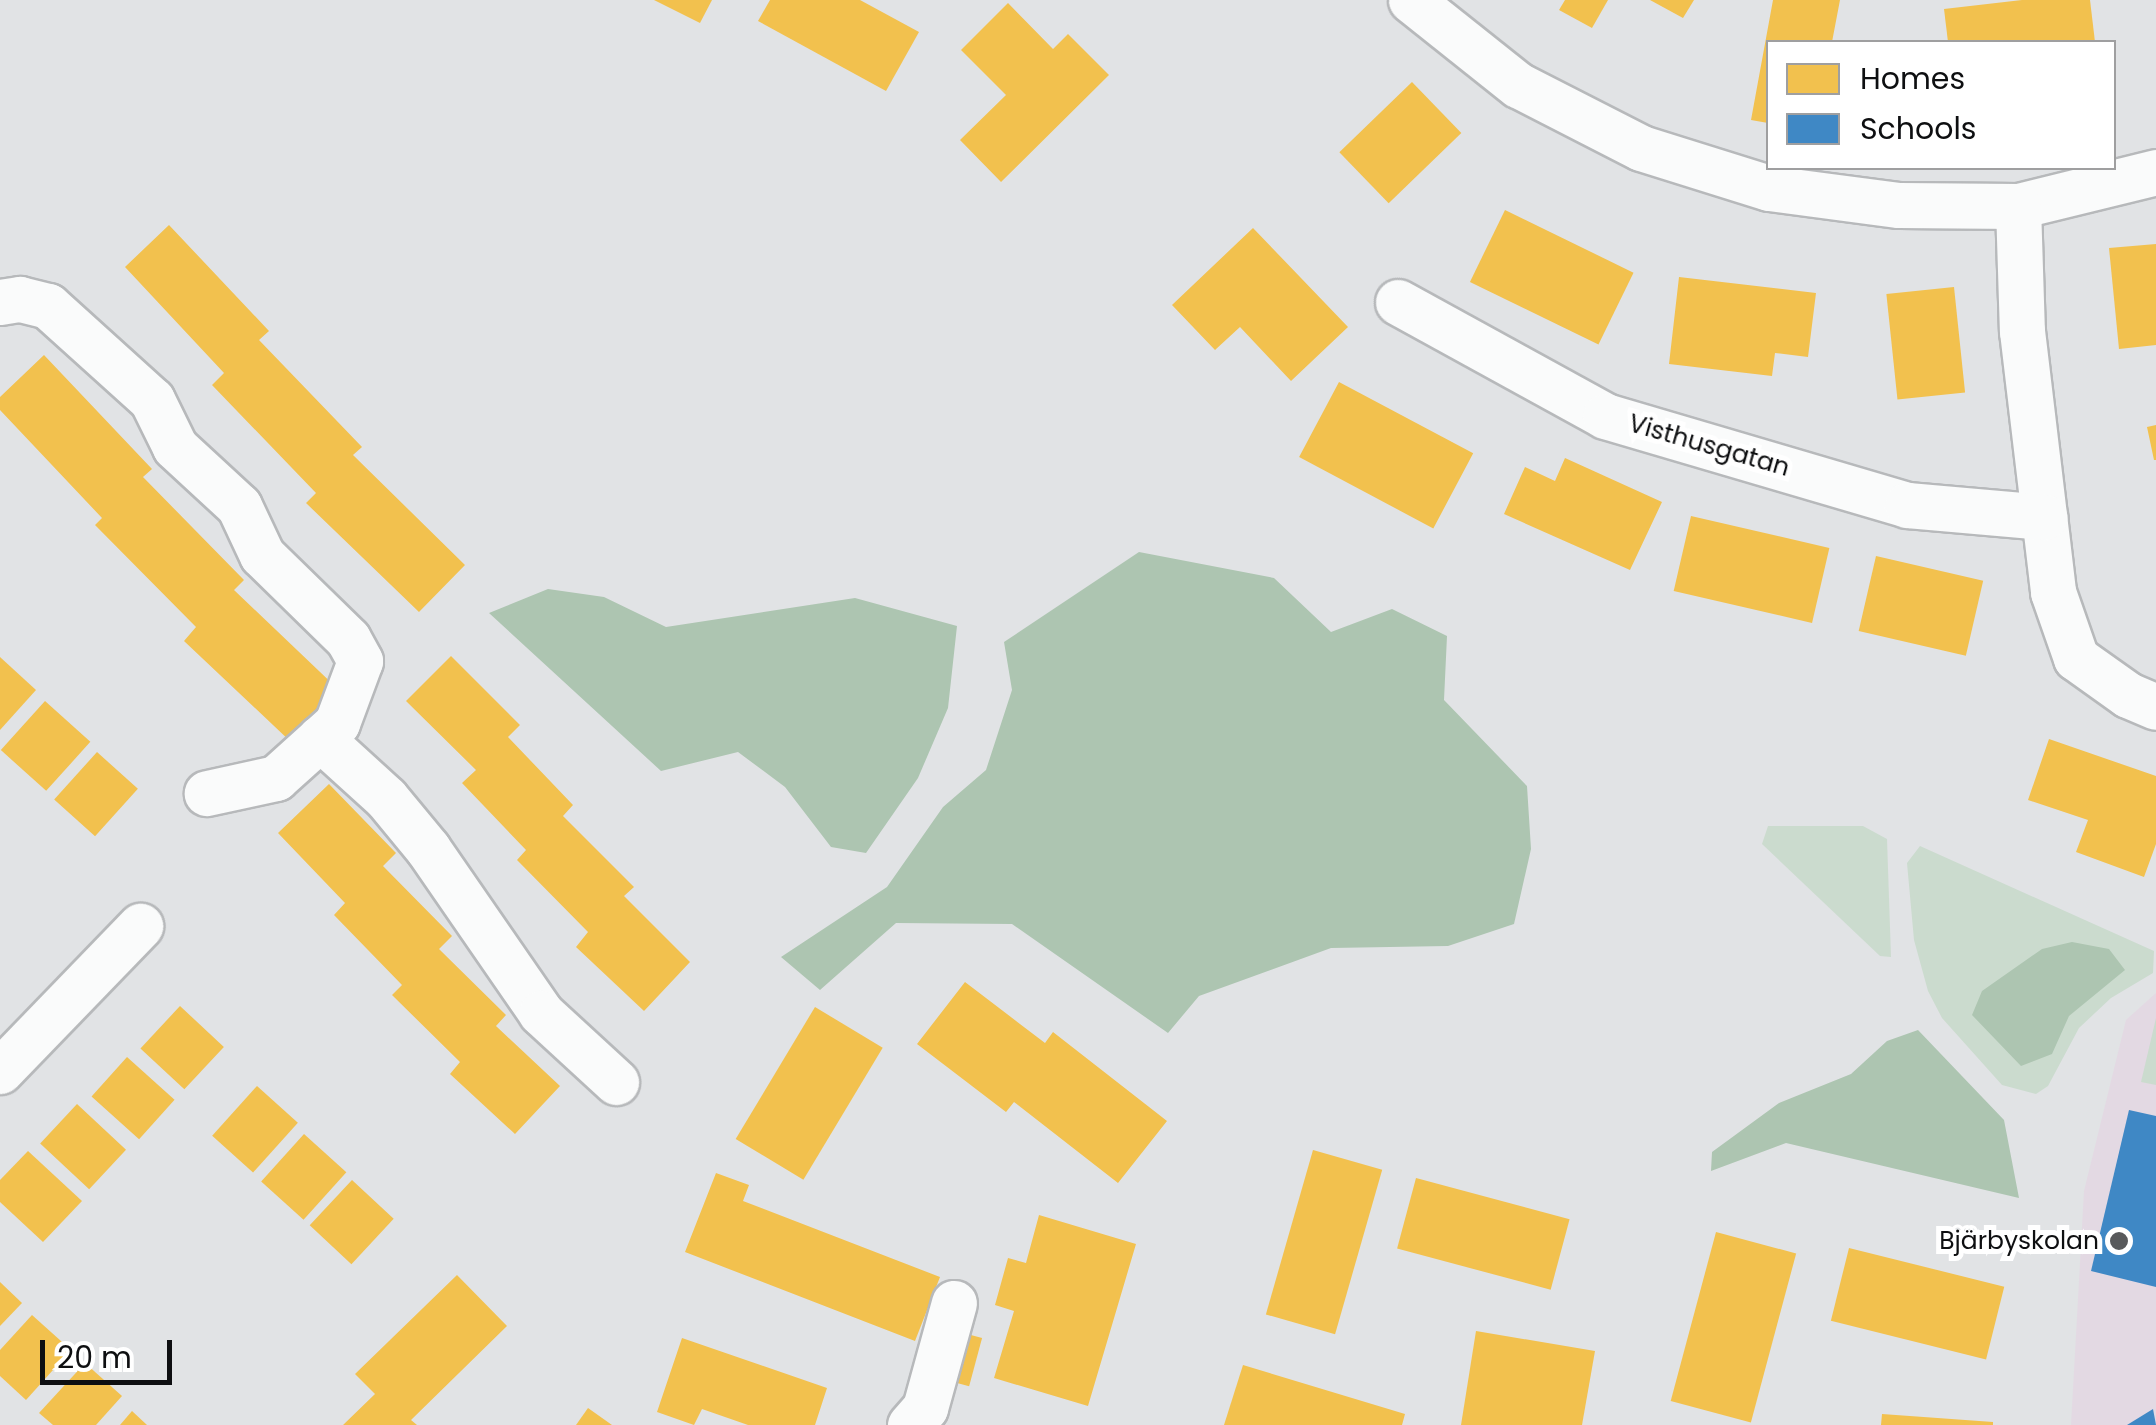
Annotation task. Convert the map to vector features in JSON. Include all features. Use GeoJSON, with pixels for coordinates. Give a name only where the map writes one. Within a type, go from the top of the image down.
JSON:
{"type":"FeatureCollection","features":[{"type":"Feature","properties":{"kind":"street"},"geometry":{"type":"LineString","coordinates":[[1411,0],[1518,85],[1640,148],[1769,188],[1898,205],[2018,206],[2156,172]]}},
{"type":"Feature","properties":{"kind":"street"},"geometry":{"type":"LineString","coordinates":[[2018,206],[2022,331],[2053,592],[2076,658],[2156,707]]}},
{"type":"Feature","properties":{"kind":"street"},"geometry":{"type":"LineString","coordinates":[[0,302],[20,299],[48,306],[152,400],[174,447],[238,506],[262,556],[348,639],[360,661],[337,722],[276,778],[207,793]]}},
{"type":"Feature","properties":{"kind":"street","name":"Visthusgatan"},"geometry":{"type":"LineString","coordinates":[[1398,302],[1606,416],[1907,505],[2044,517]]}},
{"type":"Feature","properties":{"kind":"street"},"geometry":{"type":"LineString","coordinates":[[320,738],[386,798],[428,849],[541,1013],[616,1082]]}},
{"type":"Feature","properties":{"kind":"street"},"geometry":{"type":"LineString","coordinates":[[0,1071],[140,926]]}},
{"type":"Feature","properties":{"kind":"street"},"geometry":{"type":"LineString","coordinates":[[910,1425],[925,1408],[954,1303]]}},
{"type":"Feature","properties":{"kind":"shaded area","name":"Bjärbyskolan"},"geometry":{"type":"Polygon","coordinates":[[[2156,993],[2156,1425],[2071,1425],[2084,1191],[2126,1020],[2156,993]]]}},
{"type":"Feature","properties":{"kind":"green space"},"geometry":{"type":"Polygon","coordinates":[[[1139,552],[1274,578],[1331,632],[1392,609],[1447,636],[1444,700],[1527,786],[1531,849],[1514,924],[1448,946],[1331,948],[1199,996],[1168,1033],[1012,924],[896,923],[820,990],[781,957],[887,887],[943,807],[986,770],[1012,690],[1004,642],[1139,552]]]}},
{"type":"Feature","properties":{"kind":"green space"},"geometry":{"type":"Polygon","coordinates":[[[548,589],[604,597],[666,627],[855,598],[957,626],[948,708],[918,778],[866,853],[831,847],[785,787],[738,752],[661,771],[489,613],[548,589]]]}},
{"type":"Feature","properties":{"kind":"green space"},"geometry":{"type":"Polygon","coordinates":[[[1768,826],[1863,826],[1887,839],[1891,957],[1880,956],[1762,844],[1768,826]]]}},
{"type":"Feature","properties":{"kind":"green space"},"geometry":{"type":"Polygon","coordinates":[[[1920,846],[2154,951],[2153,973],[2111,998],[2079,1028],[2048,1086],[2036,1094],[2002,1085],[1942,1018],[1928,991],[1914,940],[1907,863],[1920,846]]]}},
{"type":"Feature","properties":{"kind":"green space"},"geometry":{"type":"Polygon","coordinates":[[[2072,942],[2109,949],[2125,970],[2069,1016],[2052,1054],[2021,1066],[1972,1015],[1982,991],[2042,949],[2072,942]]]}},
{"type":"Feature","properties":{"kind":"green space"},"geometry":{"type":"Polygon","coordinates":[[[2156,1018],[2156,1085],[2141,1082],[2156,1018]]]}},
{"type":"Feature","properties":{"kind":"green space"},"geometry":{"type":"Polygon","coordinates":[[[1918,1030],[2004,1120],[2019,1198],[1786,1143],[1711,1171],[1712,1152],[1779,1103],[1851,1074],[1887,1041],[1918,1030]]]}},
{"type":"Feature","properties":{"kind":"building: Homes"},"geometry":{"type":"Polygon","coordinates":[[[654,0],[712,0],[700,23],[654,0]]]}},
{"type":"Feature","properties":{"kind":"building: Homes"},"geometry":{"type":"Polygon","coordinates":[[[770,0],[860,0],[919,32],[886,91],[758,21],[770,0]]]}},
{"type":"Feature","properties":{"kind":"building: Homes"},"geometry":{"type":"Polygon","coordinates":[[[1565,0],[1608,0],[1592,28],[1559,10],[1565,0]]]}},
{"type":"Feature","properties":{"kind":"building: Homes"},"geometry":{"type":"Polygon","coordinates":[[[1650,0],[1694,0],[1683,18],[1650,0]]]}},
{"type":"Feature","properties":{"kind":"building: Homes"},"geometry":{"type":"Polygon","coordinates":[[[1773,0],[1840,0],[1832,40],[1766,40],[1766,123],[1751,120],[1773,0]]]}},
{"type":"Feature","properties":{"kind":"building: Homes"},"geometry":{"type":"Polygon","coordinates":[[[2022,0],[2090,0],[2095,40],[1948,40],[1944,9],[2022,0]]]}},
{"type":"Feature","properties":{"kind":"building: Homes"},"geometry":{"type":"Polygon","coordinates":[[[1008,3],[1053,49],[1068,34],[1109,75],[1001,182],[960,140],[1006,95],[961,50],[1008,3]]]}},
{"type":"Feature","properties":{"kind":"building: Homes"},"geometry":{"type":"Polygon","coordinates":[[[1412,82],[1461,133],[1389,203],[1339,152],[1412,82]]]}},
{"type":"Feature","properties":{"kind":"building: Homes"},"geometry":{"type":"Polygon","coordinates":[[[1505,210],[1634,273],[1598,345],[1470,282],[1505,210]]]}},
{"type":"Feature","properties":{"kind":"building: Homes"},"geometry":{"type":"Polygon","coordinates":[[[169,225],[269,331],[259,340],[362,447],[353,455],[465,565],[419,612],[306,503],[316,493],[212,385],[224,373],[125,267],[169,225]]]}},
{"type":"Feature","properties":{"kind":"building: Homes"},"geometry":{"type":"Polygon","coordinates":[[[1253,228],[1348,327],[1291,381],[1240,327],[1215,350],[1172,305],[1253,228]]]}},
{"type":"Feature","properties":{"kind":"building: Homes"},"geometry":{"type":"Polygon","coordinates":[[[2156,244],[2156,345],[2119,349],[2109,248],[2156,244]]]}},
{"type":"Feature","properties":{"kind":"building: Homes"},"geometry":{"type":"Polygon","coordinates":[[[1679,277],[1816,293],[1808,357],[1775,353],[1772,376],[1669,364],[1679,277]]]}},
{"type":"Feature","properties":{"kind":"building: Homes"},"geometry":{"type":"Polygon","coordinates":[[[1954,287],[1965,392],[1897,400],[1886,294],[1954,287]]]}},
{"type":"Feature","properties":{"kind":"building: Homes"},"geometry":{"type":"Polygon","coordinates":[[[44,355],[152,469],[143,477],[244,580],[234,590],[341,692],[292,743],[184,641],[196,627],[95,525],[102,518],[0,410],[0,397],[44,355]]]}},
{"type":"Feature","properties":{"kind":"building: Homes"},"geometry":{"type":"Polygon","coordinates":[[[1339,382],[1473,453],[1433,528],[1299,457],[1339,382]]]}},
{"type":"Feature","properties":{"kind":"building: Homes"},"geometry":{"type":"Polygon","coordinates":[[[2156,425],[2156,460],[2154,460],[2147,427],[2156,425]]]}},
{"type":"Feature","properties":{"kind":"building: Homes"},"geometry":{"type":"Polygon","coordinates":[[[1565,458],[1662,502],[1630,570],[1504,514],[1525,467],[1555,481],[1565,458]]]}},
{"type":"Feature","properties":{"kind":"building: Homes"},"geometry":{"type":"Polygon","coordinates":[[[1691,516],[1829,548],[1812,623],[1674,591],[1691,516]]]}},
{"type":"Feature","properties":{"kind":"building: Homes"},"geometry":{"type":"Polygon","coordinates":[[[1876,556],[1983,581],[1966,656],[1859,631],[1876,556]]]}},
{"type":"Feature","properties":{"kind":"building: Homes"},"geometry":{"type":"Polygon","coordinates":[[[451,656],[520,725],[508,737],[573,805],[563,816],[634,887],[624,896],[690,962],[644,1011],[576,947],[588,932],[517,860],[526,850],[462,783],[476,770],[406,701],[451,656]]]}},
{"type":"Feature","properties":{"kind":"building: Homes"},"geometry":{"type":"Polygon","coordinates":[[[0,657],[36,690],[0,730],[0,657]]]}},
{"type":"Feature","properties":{"kind":"building: Homes"},"geometry":{"type":"Polygon","coordinates":[[[45,701],[90,742],[46,791],[1,750],[45,701]]]}},
{"type":"Feature","properties":{"kind":"building: Homes"},"geometry":{"type":"Polygon","coordinates":[[[2049,739],[2156,776],[2156,844],[2144,877],[2076,852],[2088,820],[2028,800],[2049,739]]]}},
{"type":"Feature","properties":{"kind":"building: Homes"},"geometry":{"type":"Polygon","coordinates":[[[97,752],[138,789],[95,836],[54,800],[97,752]]]}},
{"type":"Feature","properties":{"kind":"building: Homes"},"geometry":{"type":"Polygon","coordinates":[[[329,784],[396,853],[383,866],[452,936],[439,949],[506,1015],[496,1026],[560,1086],[515,1134],[450,1074],[460,1062],[392,995],[402,985],[334,915],[345,903],[278,833],[329,784]]]}},
{"type":"Feature","properties":{"kind":"building: Homes"},"geometry":{"type":"Polygon","coordinates":[[[965,982],[1045,1043],[1053,1032],[1167,1121],[1118,1183],[1014,1102],[1006,1112],[917,1044],[965,982]]]}},
{"type":"Feature","properties":{"kind":"building: Homes"},"geometry":{"type":"Polygon","coordinates":[[[180,1006],[224,1047],[184,1089],[140,1048],[180,1006]]]}},
{"type":"Feature","properties":{"kind":"building: Homes"},"geometry":{"type":"Polygon","coordinates":[[[815,1007],[883,1048],[803,1180],[736,1139],[815,1007]]]}},
{"type":"Feature","properties":{"kind":"building: Homes"},"geometry":{"type":"Polygon","coordinates":[[[127,1057],[175,1100],[139,1139],[92,1096],[127,1057]]]}},
{"type":"Feature","properties":{"kind":"building: Homes"},"geometry":{"type":"Polygon","coordinates":[[[257,1086],[298,1123],[253,1173],[212,1136],[257,1086]]]}},
{"type":"Feature","properties":{"kind":"building: Homes"},"geometry":{"type":"Polygon","coordinates":[[[77,1104],[126,1150],[89,1189],[40,1143],[77,1104]]]}},
{"type":"Feature","properties":{"kind":"building: Homes"},"geometry":{"type":"Polygon","coordinates":[[[304,1134],[346,1172],[304,1220],[261,1182],[304,1134]]]}},
{"type":"Feature","properties":{"kind":"building: Homes"},"geometry":{"type":"Polygon","coordinates":[[[1313,1150],[1382,1170],[1335,1334],[1266,1314],[1313,1150]]]}},
{"type":"Feature","properties":{"kind":"building: Homes"},"geometry":{"type":"Polygon","coordinates":[[[28,1151],[82,1201],[43,1242],[0,1202],[0,1180],[28,1151]]]}},
{"type":"Feature","properties":{"kind":"building: Homes"},"geometry":{"type":"Polygon","coordinates":[[[716,1173],[749,1185],[743,1201],[940,1277],[915,1341],[685,1252],[716,1173]]]}},
{"type":"Feature","properties":{"kind":"building: Homes"},"geometry":{"type":"Polygon","coordinates":[[[1416,1178],[1570,1219],[1551,1290],[1397,1249],[1416,1178]]]}},
{"type":"Feature","properties":{"kind":"building: Homes"},"geometry":{"type":"Polygon","coordinates":[[[352,1180],[394,1219],[351,1264],[310,1225],[352,1180]]]}},
{"type":"Feature","properties":{"kind":"building: Homes"},"geometry":{"type":"Polygon","coordinates":[[[1039,1215],[1136,1244],[1088,1406],[994,1378],[1014,1311],[995,1305],[1008,1258],[1026,1263],[1039,1215]]]}},
{"type":"Feature","properties":{"kind":"building: Homes"},"geometry":{"type":"Polygon","coordinates":[[[1716,1232],[1796,1253],[1751,1423],[1671,1401],[1716,1232]]]}},
{"type":"Feature","properties":{"kind":"building: Homes"},"geometry":{"type":"Polygon","coordinates":[[[1849,1248],[2004,1287],[1986,1359],[1831,1321],[1849,1248]]]}},
{"type":"Feature","properties":{"kind":"building: Homes"},"geometry":{"type":"Polygon","coordinates":[[[457,1275],[507,1326],[411,1420],[417,1425],[343,1425],[375,1394],[355,1374],[457,1275]]]}},
{"type":"Feature","properties":{"kind":"building: Homes"},"geometry":{"type":"Polygon","coordinates":[[[0,1282],[22,1303],[0,1326],[0,1282]]]}},
{"type":"Feature","properties":{"kind":"building: Homes"},"geometry":{"type":"Polygon","coordinates":[[[32,1315],[71,1350],[26,1400],[0,1376],[0,1350],[32,1315]]]}},
{"type":"Feature","properties":{"kind":"building: Homes"},"geometry":{"type":"Polygon","coordinates":[[[956,1331],[982,1338],[969,1386],[943,1379],[956,1331]]]}},
{"type":"Feature","properties":{"kind":"building: Homes"},"geometry":{"type":"Polygon","coordinates":[[[1476,1331],[1595,1351],[1582,1425],[1461,1425],[1476,1331]]]}},
{"type":"Feature","properties":{"kind":"building: Homes"},"geometry":{"type":"Polygon","coordinates":[[[682,1338],[827,1388],[815,1425],[748,1425],[702,1409],[694,1425],[657,1412],[682,1338]]]}},
{"type":"Feature","properties":{"kind":"building: Homes"},"geometry":{"type":"Polygon","coordinates":[[[85,1363],[122,1396],[96,1425],[53,1425],[39,1413],[85,1363]]]}},
{"type":"Feature","properties":{"kind":"building: Homes"},"geometry":{"type":"Polygon","coordinates":[[[1243,1365],[1405,1414],[1402,1425],[1224,1425],[1243,1365]]]}},
{"type":"Feature","properties":{"kind":"building: Homes"},"geometry":{"type":"Polygon","coordinates":[[[588,1408],[612,1425],[576,1425],[588,1408]]]}},
{"type":"Feature","properties":{"kind":"building: Homes"},"geometry":{"type":"Polygon","coordinates":[[[132,1411],[147,1425],[120,1425],[132,1411]]]}},
{"type":"Feature","properties":{"kind":"building: Homes"},"geometry":{"type":"Polygon","coordinates":[[[1882,1414],[1993,1422],[1993,1425],[1881,1425],[1882,1414]]]}},
{"type":"Feature","properties":{"kind":"building: Schools"},"geometry":{"type":"Polygon","coordinates":[[[2129,1110],[2156,1116],[2156,1287],[2091,1271],[2129,1110]]]}},
{"type":"Feature","properties":{"kind":"building: Schools"},"geometry":{"type":"Polygon","coordinates":[[[2153,1409],[2156,1425],[2127,1425],[2153,1409]]]}},
{"type":"Feature","properties":{"kind":"place","name":"Bjärbyskolan"},"geometry":{"type":"Point","coordinates":[2119,1241]}}]}
